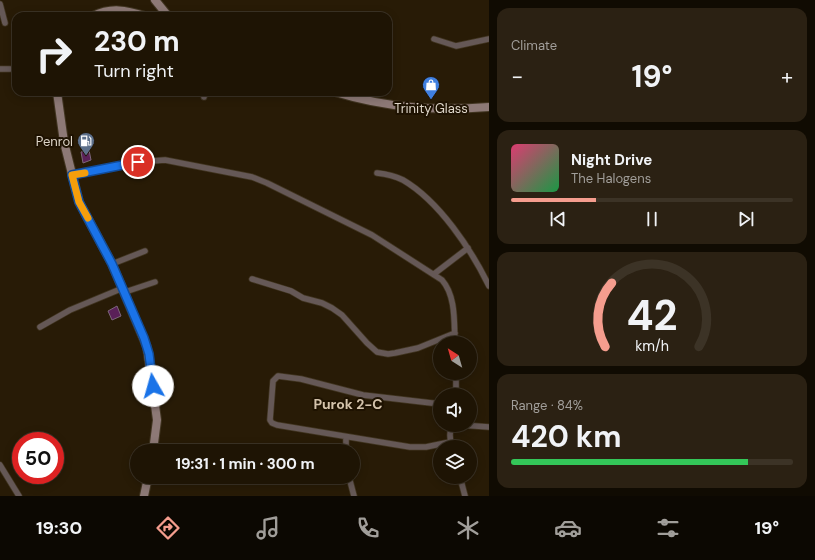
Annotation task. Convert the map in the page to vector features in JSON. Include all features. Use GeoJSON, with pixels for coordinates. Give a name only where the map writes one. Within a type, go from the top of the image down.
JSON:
{"type":"FeatureCollection","features":[{"type":"Feature","properties":{"kind":"main road"},"geometry":{"type":"LineString","coordinates":[[155,0],[165,12]]}},
{"type":"Feature","properties":{"kind":"main road"},"geometry":{"type":"LineString","coordinates":[[105,12],[111,10],[128,12]]}},
{"type":"Feature","properties":{"kind":"main road"},"geometry":{"type":"LineString","coordinates":[[57,96],[64,142],[79,202],[124,290],[149,354],[157,420],[154,444]]}},
{"type":"Feature","properties":{"kind":"main road"},"geometry":{"type":"LineString","coordinates":[[349,96],[371,102],[404,107],[453,110],[489,106]]}},
{"type":"Feature","properties":{"kind":"main road"},"geometry":{"type":"LineString","coordinates":[[144,496],[147,484]]}},
{"type":"Feature","properties":{"kind":"street"},"geometry":{"type":"LineString","coordinates":[[0,4],[5,23]]}},
{"type":"Feature","properties":{"kind":"street"},"geometry":{"type":"LineString","coordinates":[[434,39],[456,46],[489,39]]}},
{"type":"Feature","properties":{"kind":"street"},"geometry":{"type":"LineString","coordinates":[[0,69],[10,69]]}},
{"type":"Feature","properties":{"kind":"street"},"geometry":{"type":"LineString","coordinates":[[72,175],[138,162],[165,160],[252,177],[372,235],[442,280],[450,292],[455,334],[418,348],[388,354],[377,352],[366,343],[342,315],[332,308],[304,298],[291,291],[252,279]]}},
{"type":"Feature","properties":{"kind":"street"},"geometry":{"type":"LineString","coordinates":[[377,173],[392,175],[403,180],[421,192],[437,208],[468,248],[489,286]]}},
{"type":"Feature","properties":{"kind":"street"},"geometry":{"type":"LineString","coordinates":[[434,274],[468,248]]}},
{"type":"Feature","properties":{"kind":"street"},"geometry":{"type":"LineString","coordinates":[[112,264],[145,250]]}},
{"type":"Feature","properties":{"kind":"street"},"geometry":{"type":"LineString","coordinates":[[40,327],[70,310],[124,290],[155,282]]}},
{"type":"Feature","properties":{"kind":"street"},"geometry":{"type":"LineString","coordinates":[[433,403],[363,395],[281,375],[274,379],[270,420],[272,423],[346,437],[418,448],[433,447]]}},
{"type":"Feature","properties":{"kind":"street"},"geometry":{"type":"LineString","coordinates":[[477,427],[489,428]]}},
{"type":"Feature","properties":{"kind":"street"},"geometry":{"type":"LineString","coordinates":[[346,437],[346,444]]}},
{"type":"Feature","properties":{"kind":"street"},"geometry":{"type":"LineString","coordinates":[[0,465],[19,496]]}},
{"type":"Feature","properties":{"kind":"street"},"geometry":{"type":"LineString","coordinates":[[351,484],[354,496]]}},
{"type":"Feature","properties":{"kind":"street"},"geometry":{"type":"LineString","coordinates":[[462,484],[465,496]]}},
{"type":"Feature","properties":{"kind":"building","name":"Penrol"},"geometry":{"type":"Polygon","coordinates":[[[89,150],[91,160],[83,163],[81,152],[89,150]]]}},
{"type":"Feature","properties":{"kind":"building"},"geometry":{"type":"Polygon","coordinates":[[[117,306],[121,316],[112,320],[108,311],[117,306]]]}},
{"type":"Feature","properties":{"kind":"slow traffic"},"geometry":{"type":"LineString","coordinates":[[85,173],[72,175],[79,202],[88,218]]}},
{"type":"Feature","properties":{"kind":"place","name":"Trinity Glass"},"geometry":{"type":"Point","coordinates":[431,100]}},
{"type":"Feature","properties":{"kind":"place","name":"Penrol"},"geometry":{"type":"Point","coordinates":[86,156]}},
{"type":"Feature","properties":{"kind":"district","name":"Purok 2-C"},"geometry":{"type":"Point","coordinates":[348,404]}},
{"type":"Feature","properties":{"kind":"route"},"geometry":{"type":"LineString","coordinates":[[138,162],[72,175],[79,202],[112,264],[144,338],[149,354],[153,386]]}}]}
